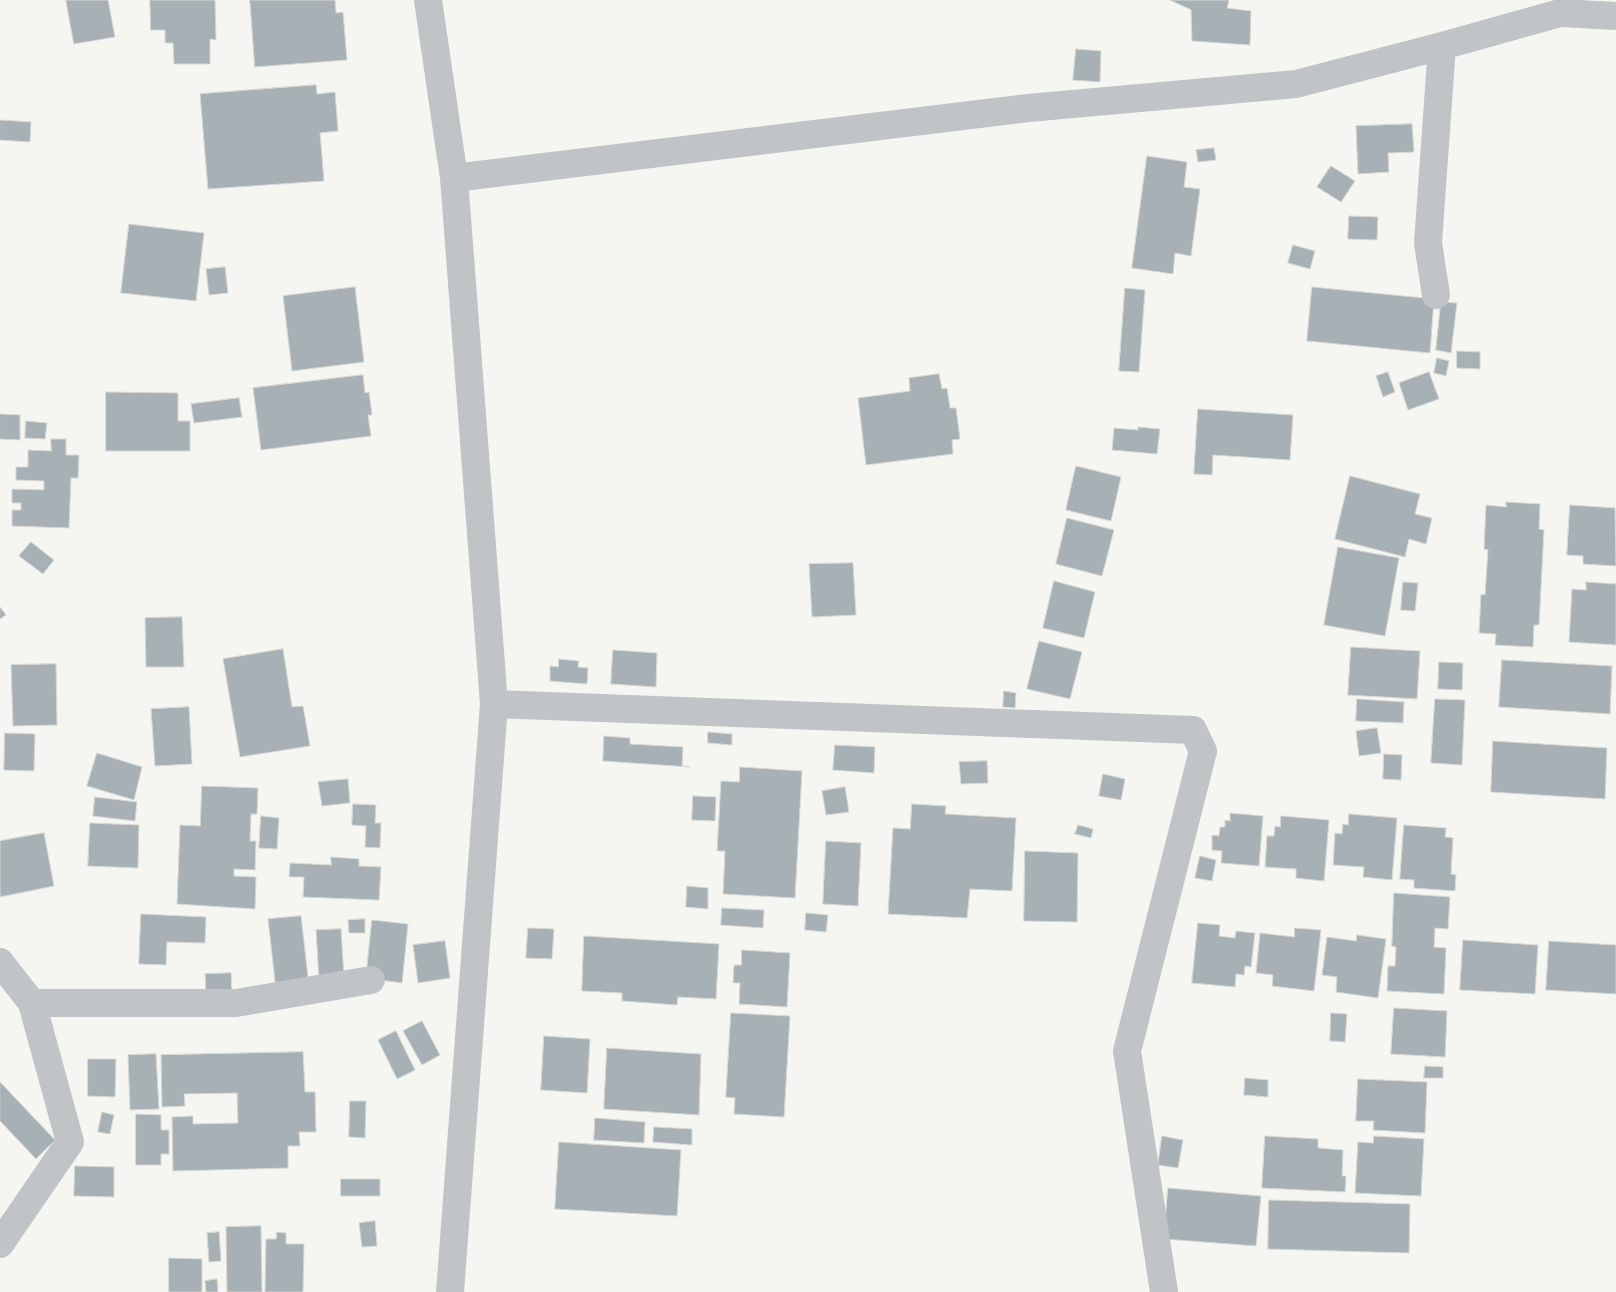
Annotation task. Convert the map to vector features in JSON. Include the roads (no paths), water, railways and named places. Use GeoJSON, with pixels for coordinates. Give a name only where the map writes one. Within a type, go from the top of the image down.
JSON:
{"type":"FeatureCollection","features":[{"type":"Feature","properties":{"kind":"street"},"geometry":{"type":"LineString","coordinates":[[428,0],[454,178],[494,704],[450,1292]]}},
{"type":"Feature","properties":{"kind":"street"},"geometry":{"type":"LineString","coordinates":[[454,178],[1028,108],[1296,84],[1560,14],[1616,16]]}},
{"type":"Feature","properties":{"kind":"street"},"geometry":{"type":"LineString","coordinates":[[1436,295],[1428,243],[1442,46]]}},
{"type":"Feature","properties":{"kind":"street"},"geometry":{"type":"LineString","coordinates":[[494,704],[1193,730],[1203,751],[1127,1051],[1164,1292]]}},
{"type":"Feature","properties":{"kind":"street"},"geometry":{"type":"LineString","coordinates":[[0,962],[32,1003],[70,1142],[0,1244]]}},
{"type":"Feature","properties":{"kind":"street"},"geometry":{"type":"LineString","coordinates":[[32,1003],[236,1003],[371,980]]}}]}
